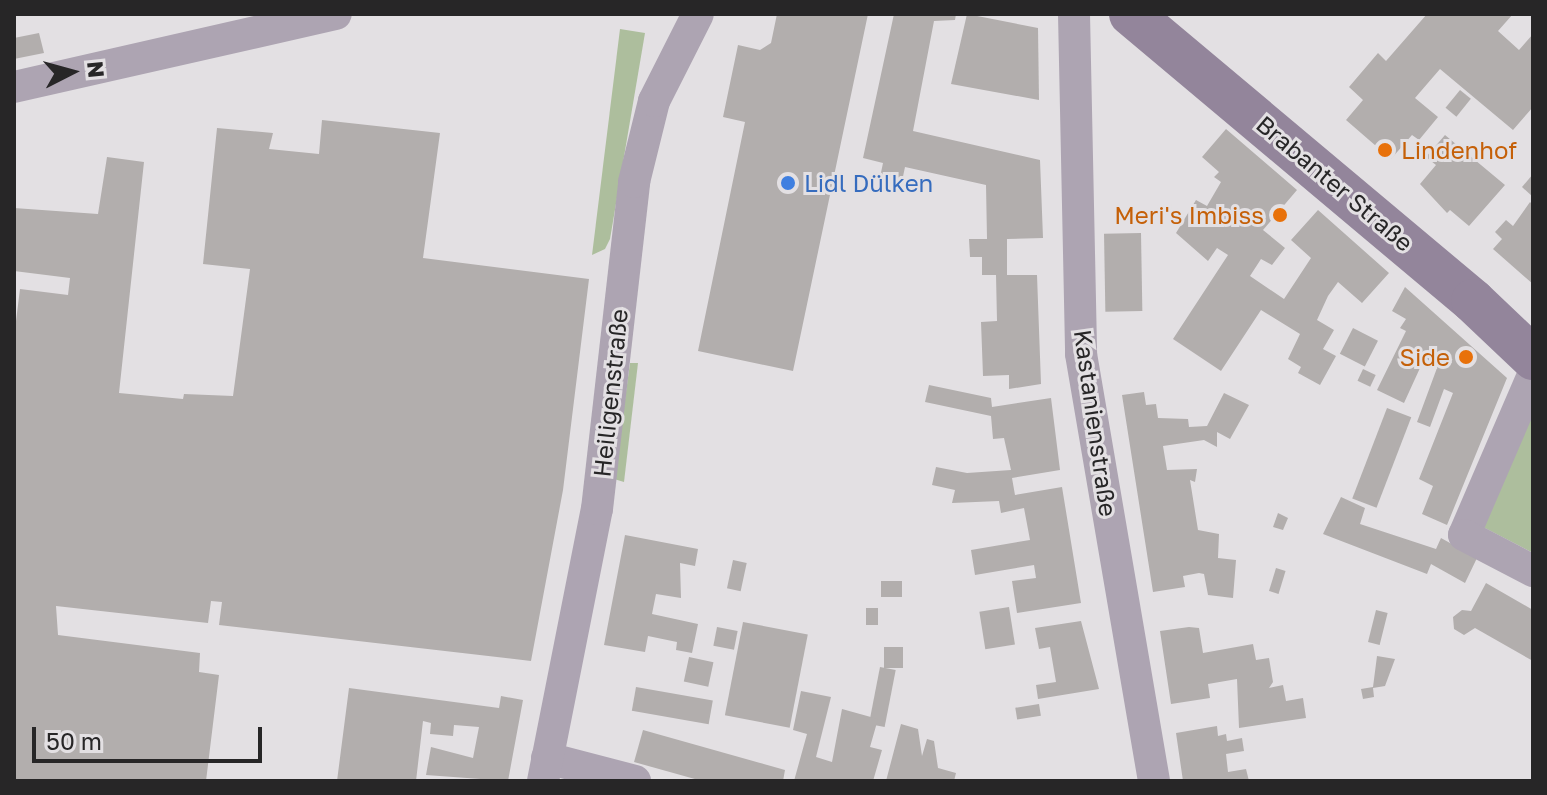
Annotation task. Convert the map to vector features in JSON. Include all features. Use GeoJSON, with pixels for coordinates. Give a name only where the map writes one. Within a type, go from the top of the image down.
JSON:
{"type":"FeatureCollection","features":[{"type":"Feature","properties":{"kind":"main road","name":"Brabanter Straße"},"geometry":{"type":"LineString","coordinates":[[1131,14],[1473,301],[1533,358]]}},
{"type":"Feature","properties":{"kind":"street"},"geometry":{"type":"LineString","coordinates":[[14,87],[336,14]]}},
{"type":"Feature","properties":{"kind":"street","name":"Heiligenstraße"},"geometry":{"type":"LineString","coordinates":[[545,769],[597,509],[634,182],[654,101],[698,14]]}},
{"type":"Feature","properties":{"kind":"street","name":"Kastanienstraße"},"geometry":{"type":"LineString","coordinates":[[1074,14],[1081,354],[1154,781]]}},
{"type":"Feature","properties":{"kind":"street"},"geometry":{"type":"LineString","coordinates":[[1533,375],[1464,535],[1533,571]]}},
{"type":"Feature","properties":{"kind":"street"},"geometry":{"type":"LineString","coordinates":[[545,769],[635,781]]}},
{"type":"Feature","properties":{"kind":"green space"},"geometry":{"type":"Polygon","coordinates":[[[620,29],[645,33],[610,239],[605,249],[592,255],[620,29]]]}},
{"type":"Feature","properties":{"kind":"green space"},"geometry":{"type":"Polygon","coordinates":[[[630,363],[638,363],[624,482],[614,479],[630,363]]]}},
{"type":"Feature","properties":{"kind":"green space"},"geometry":{"type":"Polygon","coordinates":[[[1533,409],[1533,553],[1483,527],[1533,409]]]}},
{"type":"Feature","properties":{"kind":"building"},"geometry":{"type":"Polygon","coordinates":[[[777,14],[868,14],[793,371],[698,351],[745,122],[723,117],[738,45],[760,50],[771,43],[777,14]]]}},
{"type":"Feature","properties":{"kind":"building"},"geometry":{"type":"Polygon","coordinates":[[[894,14],[956,14],[955,20],[934,21],[913,131],[1040,160],[1043,238],[1007,239],[1007,275],[1037,275],[1041,384],[1009,389],[1009,375],[983,376],[981,322],[997,321],[996,275],[982,275],[982,257],[970,257],[969,239],[987,239],[986,185],[905,167],[901,186],[879,182],[883,163],[863,158],[894,14]]]}},
{"type":"Feature","properties":{"kind":"building"},"geometry":{"type":"Polygon","coordinates":[[[967,14],[1038,28],[1039,100],[951,84],[967,14]]]}},
{"type":"Feature","properties":{"kind":"building"},"geometry":{"type":"Polygon","coordinates":[[[1427,14],[1513,14],[1498,31],[1519,50],[1533,34],[1533,107],[1513,130],[1440,69],[1415,98],[1438,117],[1419,140],[1412,135],[1391,159],[1346,120],[1363,100],[1349,87],[1378,53],[1386,61],[1427,14]]]}},
{"type":"Feature","properties":{"kind":"building"},"geometry":{"type":"Polygon","coordinates":[[[39,33],[44,53],[14,59],[14,38],[39,33]]]}},
{"type":"Feature","properties":{"kind":"building"},"geometry":{"type":"Polygon","coordinates":[[[1460,90],[1471,99],[1456,117],[1446,108],[1460,90]]]}},
{"type":"Feature","properties":{"kind":"building"},"geometry":{"type":"Polygon","coordinates":[[[322,120],[440,133],[423,258],[589,279],[563,490],[531,661],[219,625],[222,602],[211,601],[208,623],[56,606],[58,635],[200,653],[199,672],[219,675],[206,781],[14,781],[14,337],[20,289],[68,295],[70,278],[14,271],[14,208],[98,214],[107,157],[144,162],[119,393],[183,399],[184,394],[233,396],[250,269],[203,264],[217,128],[273,133],[269,149],[319,154],[322,120]]]}},
{"type":"Feature","properties":{"kind":"building"},"geometry":{"type":"Polygon","coordinates":[[[1226,129],[1297,190],[1263,230],[1285,248],[1272,265],[1261,259],[1250,276],[1284,299],[1311,258],[1291,240],[1318,210],[1389,273],[1362,303],[1338,282],[1328,296],[1317,320],[1334,330],[1323,349],[1336,356],[1320,385],[1298,373],[1301,367],[1288,359],[1300,334],[1261,310],[1221,371],[1173,339],[1228,255],[1217,248],[1208,261],[1176,233],[1196,200],[1207,206],[1221,182],[1214,177],[1219,172],[1202,157],[1226,129]]]}},
{"type":"Feature","properties":{"kind":"building"},"geometry":{"type":"Polygon","coordinates":[[[1445,135],[1505,185],[1469,226],[1450,210],[1447,213],[1420,184],[1436,165],[1426,157],[1445,135]]]}},
{"type":"Feature","properties":{"kind":"building"},"geometry":{"type":"Polygon","coordinates":[[[1533,174],[1533,197],[1522,187],[1533,174]]]}},
{"type":"Feature","properties":{"kind":"building"},"geometry":{"type":"Polygon","coordinates":[[[1530,202],[1533,205],[1533,284],[1493,249],[1502,239],[1495,232],[1506,220],[1513,226],[1530,202]]]}},
{"type":"Feature","properties":{"kind":"building"},"geometry":{"type":"Polygon","coordinates":[[[1141,233],[1142,311],[1105,312],[1104,234],[1141,233]]]}},
{"type":"Feature","properties":{"kind":"building"},"geometry":{"type":"Polygon","coordinates":[[[1405,287],[1507,378],[1447,525],[1422,514],[1433,486],[1419,479],[1453,393],[1444,389],[1430,427],[1417,422],[1437,368],[1425,357],[1404,403],[1377,390],[1406,331],[1400,328],[1406,319],[1392,311],[1405,287]]]}},
{"type":"Feature","properties":{"kind":"building"},"geometry":{"type":"Polygon","coordinates":[[[1353,328],[1378,341],[1365,367],[1340,354],[1353,328]]]}},
{"type":"Feature","properties":{"kind":"building"},"geometry":{"type":"Polygon","coordinates":[[[1363,369],[1376,375],[1370,387],[1358,381],[1363,369]]]}},
{"type":"Feature","properties":{"kind":"building"},"geometry":{"type":"Polygon","coordinates":[[[929,385],[991,398],[992,407],[1051,398],[1060,470],[1012,478],[1015,495],[1062,487],[1081,603],[1017,613],[1012,581],[1036,578],[1034,565],[975,575],[971,550],[1030,540],[1024,508],[1001,513],[999,501],[952,503],[955,490],[932,485],[936,467],[967,473],[1011,470],[1004,438],[993,439],[991,416],[925,402],[929,385]]]}},
{"type":"Feature","properties":{"kind":"building"},"geometry":{"type":"Polygon","coordinates":[[[1144,392],[1146,405],[1156,404],[1158,418],[1188,419],[1189,427],[1207,426],[1224,393],[1249,405],[1230,439],[1217,432],[1217,447],[1204,440],[1163,446],[1167,470],[1197,469],[1195,482],[1190,480],[1198,530],[1219,534],[1218,558],[1236,560],[1233,598],[1208,595],[1204,574],[1199,573],[1183,576],[1185,587],[1153,592],[1122,395],[1144,392]]]}},
{"type":"Feature","properties":{"kind":"building"},"geometry":{"type":"Polygon","coordinates":[[[1387,408],[1411,417],[1377,508],[1352,499],[1387,408]]]}},
{"type":"Feature","properties":{"kind":"building"},"geometry":{"type":"Polygon","coordinates":[[[1341,497],[1365,508],[1360,524],[1436,549],[1441,538],[1477,558],[1465,583],[1431,564],[1427,574],[1323,534],[1341,497]]]}},
{"type":"Feature","properties":{"kind":"building"},"geometry":{"type":"Polygon","coordinates":[[[1278,513],[1288,518],[1283,530],[1273,527],[1278,513]]]}},
{"type":"Feature","properties":{"kind":"building"},"geometry":{"type":"Polygon","coordinates":[[[625,535],[698,549],[695,566],[680,563],[681,598],[656,594],[652,614],[698,624],[692,653],[676,650],[677,642],[648,636],[645,652],[604,645],[625,535]]]}},
{"type":"Feature","properties":{"kind":"building"},"geometry":{"type":"Polygon","coordinates":[[[733,560],[747,563],[741,591],[727,588],[733,560]]]}},
{"type":"Feature","properties":{"kind":"building"},"geometry":{"type":"Polygon","coordinates":[[[1276,568],[1286,571],[1279,594],[1269,591],[1276,568]]]}},
{"type":"Feature","properties":{"kind":"building"},"geometry":{"type":"Polygon","coordinates":[[[881,581],[902,581],[902,597],[881,597],[881,581]]]}},
{"type":"Feature","properties":{"kind":"building"},"geometry":{"type":"Polygon","coordinates":[[[1486,583],[1533,610],[1533,661],[1475,628],[1464,635],[1454,629],[1453,617],[1462,610],[1471,611],[1486,583]]]}},
{"type":"Feature","properties":{"kind":"building"},"geometry":{"type":"Polygon","coordinates":[[[1009,607],[1015,645],[985,649],[979,612],[1009,607]]]}},
{"type":"Feature","properties":{"kind":"building"},"geometry":{"type":"Polygon","coordinates":[[[866,608],[878,608],[878,625],[866,625],[866,608]]]}},
{"type":"Feature","properties":{"kind":"building"},"geometry":{"type":"Polygon","coordinates":[[[1376,610],[1388,613],[1380,645],[1368,642],[1376,610]]]}},
{"type":"Feature","properties":{"kind":"building"},"geometry":{"type":"Polygon","coordinates":[[[1081,621],[1099,689],[1038,699],[1036,685],[1056,682],[1050,647],[1039,649],[1035,628],[1081,621]]]}},
{"type":"Feature","properties":{"kind":"building"},"geometry":{"type":"Polygon","coordinates":[[[743,622],[808,635],[790,728],[725,715],[743,622]]]}},
{"type":"Feature","properties":{"kind":"building"},"geometry":{"type":"Polygon","coordinates":[[[717,627],[738,631],[734,650],[713,646],[717,627]]]}},
{"type":"Feature","properties":{"kind":"building"},"geometry":{"type":"Polygon","coordinates":[[[1199,628],[1203,653],[1253,644],[1256,660],[1269,658],[1273,682],[1269,688],[1283,685],[1286,701],[1303,698],[1306,718],[1239,728],[1237,679],[1208,684],[1210,698],[1171,704],[1160,631],[1199,628]]]}},
{"type":"Feature","properties":{"kind":"building"},"geometry":{"type":"Polygon","coordinates":[[[884,647],[903,647],[903,668],[884,668],[884,647]]]}},
{"type":"Feature","properties":{"kind":"building"},"geometry":{"type":"Polygon","coordinates":[[[1377,656],[1395,659],[1385,686],[1373,688],[1374,697],[1363,699],[1361,689],[1373,687],[1377,656]]]}},
{"type":"Feature","properties":{"kind":"building"},"geometry":{"type":"Polygon","coordinates":[[[689,657],[713,662],[708,687],[684,681],[689,657]]]}},
{"type":"Feature","properties":{"kind":"building"},"geometry":{"type":"Polygon","coordinates":[[[880,667],[896,670],[885,727],[869,724],[880,667]]]}},
{"type":"Feature","properties":{"kind":"building"},"geometry":{"type":"Polygon","coordinates":[[[636,687],[713,701],[709,724],[632,711],[636,687]]]}},
{"type":"Feature","properties":{"kind":"building"},"geometry":{"type":"Polygon","coordinates":[[[349,688],[499,708],[501,696],[523,700],[508,781],[426,775],[431,747],[473,758],[479,727],[454,725],[453,736],[430,734],[431,723],[423,721],[416,781],[337,781],[349,688]]]}},
{"type":"Feature","properties":{"kind":"building"},"geometry":{"type":"Polygon","coordinates":[[[801,691],[831,697],[816,757],[832,762],[842,709],[878,719],[870,747],[882,750],[873,781],[794,781],[807,734],[793,730],[801,691]]]}},
{"type":"Feature","properties":{"kind":"building"},"geometry":{"type":"Polygon","coordinates":[[[1039,704],[1041,716],[1017,720],[1015,708],[1039,704]]]}},
{"type":"Feature","properties":{"kind":"building"},"geometry":{"type":"Polygon","coordinates":[[[901,724],[918,729],[922,756],[927,739],[934,741],[938,768],[956,773],[954,781],[886,781],[901,724]]]}},
{"type":"Feature","properties":{"kind":"building"},"geometry":{"type":"Polygon","coordinates":[[[1217,726],[1218,736],[1226,734],[1227,741],[1242,738],[1244,751],[1226,754],[1228,772],[1246,769],[1249,781],[1183,781],[1176,733],[1217,726]]]}},
{"type":"Feature","properties":{"kind":"building"},"geometry":{"type":"Polygon","coordinates":[[[643,730],[785,770],[783,781],[702,781],[634,762],[643,730]]]}},
{"type":"Feature","properties":{"kind":"place","name":"Lindenhof"},"geometry":{"type":"Point","coordinates":[1385,150]}},
{"type":"Feature","properties":{"kind":"place","name":"Lidl Dülken"},"geometry":{"type":"Point","coordinates":[788,183]}},
{"type":"Feature","properties":{"kind":"place","name":"Meri's Imbiss"},"geometry":{"type":"Point","coordinates":[1280,215]}},
{"type":"Feature","properties":{"kind":"place","name":"Side"},"geometry":{"type":"Point","coordinates":[1466,357]}}]}
